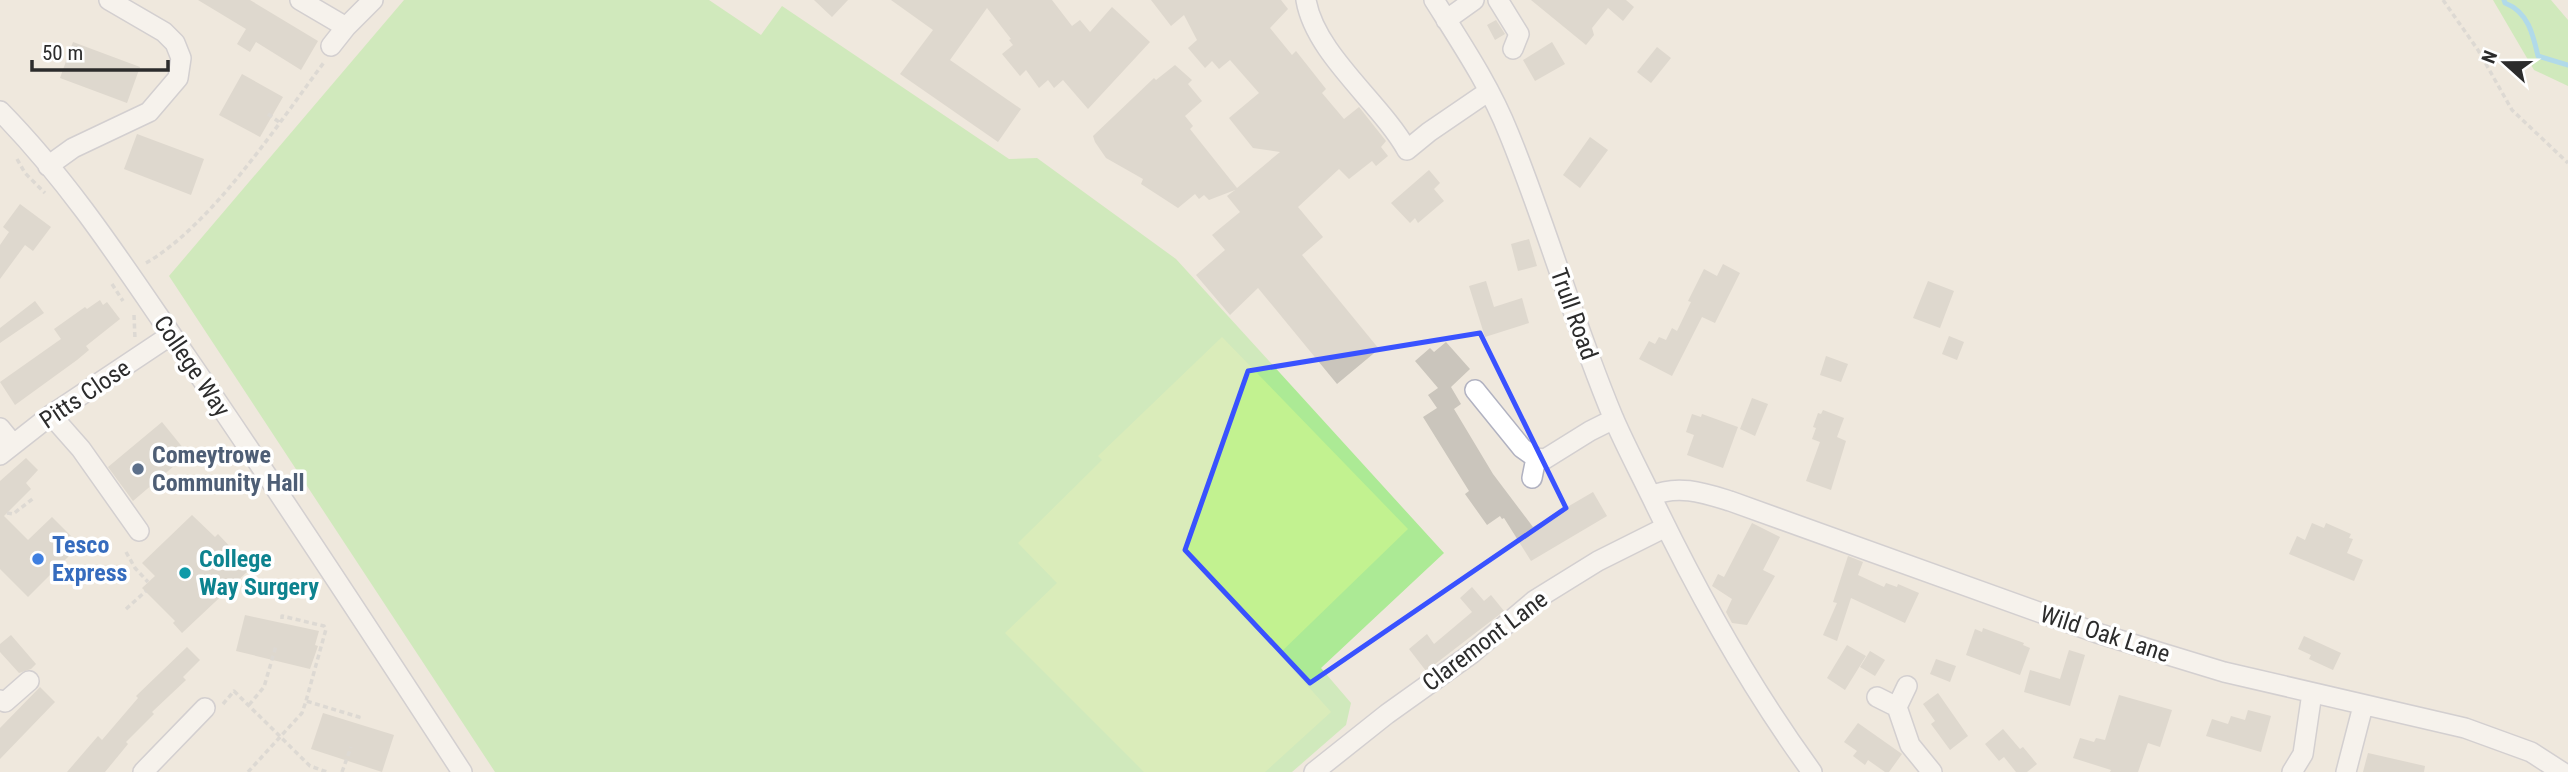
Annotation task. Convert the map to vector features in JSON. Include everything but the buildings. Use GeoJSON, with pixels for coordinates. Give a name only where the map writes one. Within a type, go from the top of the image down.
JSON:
{"type":"FeatureCollection","features":[{"type":"Feature","properties":{"kind":"street"},"geometry":{"type":"LineString","coordinates":[[48,166],[73,148],[149,112],[186,79],[175,43],[164,32],[109,0]]}},
{"type":"Feature","properties":{"kind":"street"},"geometry":{"type":"LineString","coordinates":[[300,0],[346,27]]}},
{"type":"Feature","properties":{"kind":"street"},"geometry":{"type":"LineString","coordinates":[[331,46],[373,0]]}},
{"type":"Feature","properties":{"kind":"street"},"geometry":{"type":"LineString","coordinates":[[1306,0],[1309,17],[1322,40],[1395,129],[1407,150],[1489,91]]}},
{"type":"Feature","properties":{"kind":"street","name":"Trull Road"},"geometry":{"type":"LineString","coordinates":[[1434,0],[1489,91],[1509,133],[1576,324],[1614,419],[1666,527],[1719,628],[1812,772]]}},
{"type":"Feature","properties":{"kind":"street"},"geometry":{"type":"LineString","coordinates":[[1446,20],[1474,0]]}},
{"type":"Feature","properties":{"kind":"street"},"geometry":{"type":"LineString","coordinates":[[1498,0],[1519,34],[1513,50]]}},
{"type":"Feature","properties":{"kind":"street","name":"College Way"},"geometry":{"type":"LineString","coordinates":[[0,111],[48,166],[111,247],[294,513],[462,772]]}},
{"type":"Feature","properties":{"kind":"street","name":"Pitts Close"},"geometry":{"type":"LineString","coordinates":[[7,449],[51,415],[171,335]]}},
{"type":"Feature","properties":{"kind":"street"},"geometry":{"type":"LineString","coordinates":[[1475,390],[1522,448],[1536,458],[1545,458],[1614,419]]}},
{"type":"Feature","properties":{"kind":"street"},"geometry":{"type":"LineString","coordinates":[[51,415],[81,449],[139,531]]}},
{"type":"Feature","properties":{"kind":"street"},"geometry":{"type":"LineString","coordinates":[[0,428],[7,449]]}},
{"type":"Feature","properties":{"kind":"street"},"geometry":{"type":"LineString","coordinates":[[1532,478],[1536,458]]}},
{"type":"Feature","properties":{"kind":"street","name":"Wild Oak Lane"},"geometry":{"type":"LineString","coordinates":[[1651,496],[1673,489],[1695,491],[1730,501],[2097,633],[2224,672],[2465,728],[2531,752],[2562,772]]}},
{"type":"Feature","properties":{"kind":"street","name":"Claremont Lane"},"geometry":{"type":"LineString","coordinates":[[1314,772],[1387,714],[1471,654],[1535,600],[1598,561],[1666,527]]}},
{"type":"Feature","properties":{"kind":"street"},"geometry":{"type":"LineString","coordinates":[[0,700],[5,702],[29,681]]}},
{"type":"Feature","properties":{"kind":"street"},"geometry":{"type":"LineString","coordinates":[[1907,685],[1897,707],[1910,745],[1932,772]]}},
{"type":"Feature","properties":{"kind":"street"},"geometry":{"type":"LineString","coordinates":[[2292,772],[2303,754],[2312,693]]}},
{"type":"Feature","properties":{"kind":"street"},"geometry":{"type":"LineString","coordinates":[[1877,697],[1897,707]]}},
{"type":"Feature","properties":{"kind":"street"},"geometry":{"type":"LineString","coordinates":[[2346,772],[2363,706]]}},
{"type":"Feature","properties":{"kind":"street"},"geometry":{"type":"LineString","coordinates":[[143,772],[205,708]]}},
{"type":"Feature","properties":{"kind":"path"},"geometry":{"type":"LineString","coordinates":[[2443,0],[2478,50],[2512,110],[2568,163]]}},
{"type":"Feature","properties":{"kind":"path"},"geometry":{"type":"LineString","coordinates":[[139,253],[146,264],[192,228],[226,190],[279,122],[329,55],[331,46]]}},
{"type":"Feature","properties":{"kind":"path"},"geometry":{"type":"LineString","coordinates":[[268,114],[279,122]]}},
{"type":"Feature","properties":{"kind":"path"},"geometry":{"type":"LineString","coordinates":[[13,154],[25,173],[48,197]]}},
{"type":"Feature","properties":{"kind":"path"},"geometry":{"type":"LineString","coordinates":[[110,282],[135,316],[135,345],[142,356]]}},
{"type":"Feature","properties":{"kind":"path"},"geometry":{"type":"LineString","coordinates":[[7,513],[13,514],[35,497]]}},
{"type":"Feature","properties":{"kind":"path"},"geometry":{"type":"LineString","coordinates":[[126,552],[135,568],[148,582]]}},
{"type":"Feature","properties":{"kind":"path"},"geometry":{"type":"LineString","coordinates":[[126,608],[146,591]]}},
{"type":"Feature","properties":{"kind":"path"},"geometry":{"type":"LineString","coordinates":[[248,772],[302,713],[326,629],[324,626],[282,616],[282,619]]}},
{"type":"Feature","properties":{"kind":"path"},"geometry":{"type":"LineString","coordinates":[[249,705],[264,687],[276,646]]}},
{"type":"Feature","properties":{"kind":"path"},"geometry":{"type":"LineString","coordinates":[[205,708],[218,709],[234,691],[310,766],[327,772]]}},
{"type":"Feature","properties":{"kind":"path"},"geometry":{"type":"LineString","coordinates":[[306,701],[359,717],[358,719]]}},
{"type":"Feature","properties":{"kind":"path"},"geometry":{"type":"LineString","coordinates":[[342,772],[351,747]]}},
{"type":"Feature","properties":{"kind":"highlighted area"},"geometry":{"type":"Polygon","coordinates":[[[1480,333],[1566,508],[1310,683],[1185,550],[1248,371],[1480,333]]]}},
{"type":"Feature","properties":{"kind":"green space"},"geometry":{"type":"Polygon","coordinates":[[[404,0],[709,0],[761,35],[782,6],[1009,159],[1037,158],[1176,259],[1444,553],[1321,668],[1351,703],[1346,725],[1292,772],[495,772],[169,276],[404,0]]]}},
{"type":"Feature","properties":{"kind":"green space"},"geometry":{"type":"Polygon","coordinates":[[[2493,0],[2551,0],[2568,20],[2568,86],[2534,70],[2493,0]]]}},
{"type":"Feature","properties":{"kind":"green space"},"geometry":{"type":"Polygon","coordinates":[[[1222,337],[1408,529],[1279,654],[1331,712],[1265,772],[1144,772],[1005,633],[1057,583],[1018,543],[1102,460],[1098,456],[1222,337]]]}},
{"type":"Feature","properties":{"kind":"waterway"},"geometry":{"type":"LineString","coordinates":[[2504,0],[2524,18],[2538,56],[2568,65]]}},
{"type":"Feature","properties":{"kind":"place","name":"Comeytrowe Community Hall"},"geometry":{"type":"Point","coordinates":[138,469]}},
{"type":"Feature","properties":{"kind":"place","name":"Tesco Express"},"geometry":{"type":"Point","coordinates":[38,559]}},
{"type":"Feature","properties":{"kind":"place","name":"College Way Surgery"},"geometry":{"type":"Point","coordinates":[185,573]}}]}
